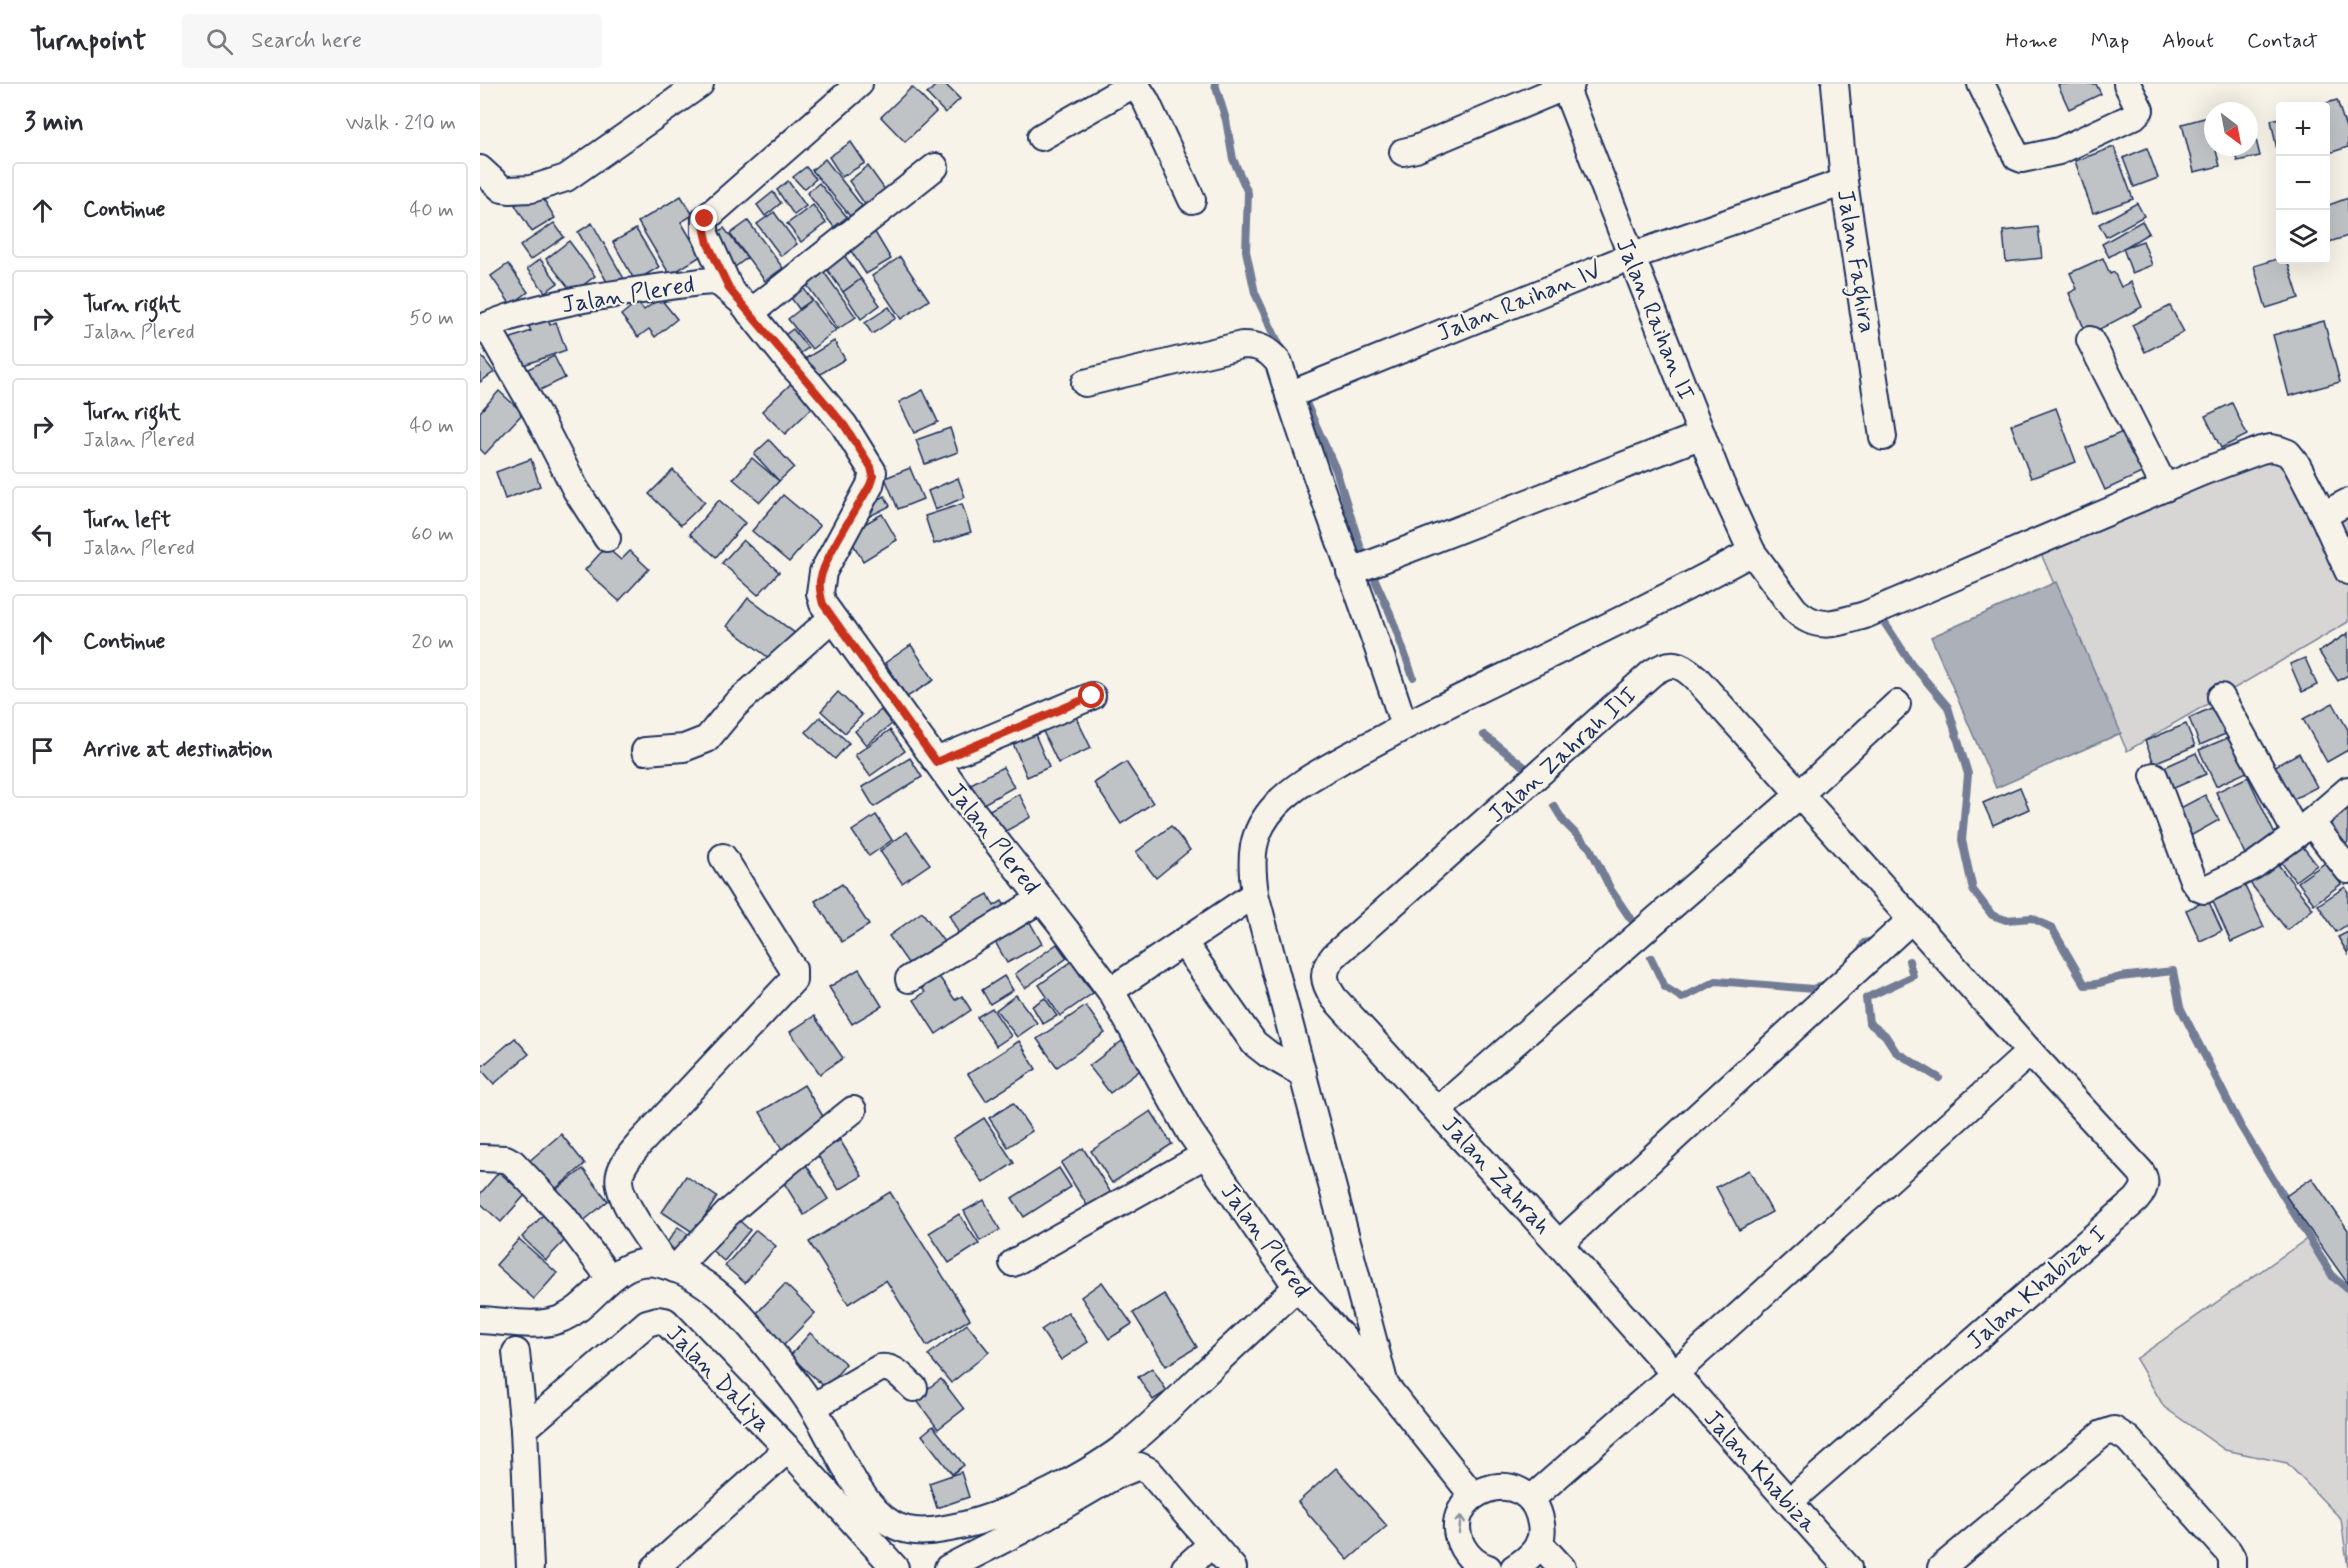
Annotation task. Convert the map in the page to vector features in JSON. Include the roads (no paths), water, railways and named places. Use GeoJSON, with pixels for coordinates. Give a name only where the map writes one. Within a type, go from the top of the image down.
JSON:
{"type":"FeatureCollection","features":[{"type":"Feature","properties":{"kind":"street"},"geometry":{"type":"LineString","coordinates":[[480,169],[502,189],[509,190],[531,189],[566,178],[700,84]]}},
{"type":"Feature","properties":{"kind":"street"},"geometry":{"type":"LineString","coordinates":[[730,290],[708,244],[704,226],[705,219],[859,84]]}},
{"type":"Feature","properties":{"kind":"street"},"geometry":{"type":"LineString","coordinates":[[1041,137],[1135,84],[1146,101],[1192,200]]}},
{"type":"Feature","properties":{"kind":"street","name":"Jalan Faghira"},"geometry":{"type":"LineString","coordinates":[[1835,84],[1844,182],[1883,437]]}},
{"type":"Feature","properties":{"kind":"street"},"geometry":{"type":"LineString","coordinates":[[1981,84],[2017,157],[2022,159],[2059,151],[2134,116],[2140,110],[2127,84]]}},
{"type":"Feature","properties":{"kind":"street"},"geometry":{"type":"LineString","coordinates":[[1402,152],[1416,149],[1567,85]]}},
{"type":"Feature","properties":{"kind":"street","name":"Jalan Raihan II"},"geometry":{"type":"LineString","coordinates":[[1567,85],[1721,484],[1752,552],[1794,609],[1812,623],[1826,624],[1865,615],[1900,602],[2165,488],[2261,450],[2271,448],[2288,453],[2296,463],[2323,515]]}},
{"type":"Feature","properties":{"kind":"street"},"geometry":{"type":"LineString","coordinates":[[750,314],[935,167]]}},
{"type":"Feature","properties":{"kind":"street","name":"Jalan Raihan IV"},"geometry":{"type":"LineString","coordinates":[[1292,394],[1632,256],[1844,182]]}},
{"type":"Feature","properties":{"kind":"street","name":"Jalan Plered"},"geometry":{"type":"LineString","coordinates":[[484,328],[521,314],[550,307],[648,289],[713,281],[730,290],[844,425],[873,471],[870,485],[823,572],[820,594],[823,604],[936,762],[1112,993],[1190,1132],[1297,1287],[1385,1385],[1473,1496]]}},
{"type":"Feature","properties":{"kind":"street"},"geometry":{"type":"LineString","coordinates":[[484,328],[536,412],[576,490],[607,538]]}},
{"type":"Feature","properties":{"kind":"street"},"geometry":{"type":"LineString","coordinates":[[2090,340],[2165,488]]}},
{"type":"Feature","properties":{"kind":"street"},"geometry":{"type":"LineString","coordinates":[[1085,382],[1242,345],[1257,345],[1273,356],[1279,363],[1292,394],[1354,570],[1404,726]]}},
{"type":"Feature","properties":{"kind":"street"},"geometry":{"type":"LineString","coordinates":[[1354,570],[1702,435]]}},
{"type":"Feature","properties":{"kind":"street"},"geometry":{"type":"LineString","coordinates":[[2348,502],[2323,515],[2348,571]]}},
{"type":"Feature","properties":{"kind":"street"},"geometry":{"type":"LineString","coordinates":[[1385,1385],[1254,894],[1251,866],[1253,842],[1261,825],[1276,805],[1300,784],[1404,726],[1661,601],[1752,552]]}},
{"type":"Feature","properties":{"kind":"street"},"geometry":{"type":"LineString","coordinates":[[645,751],[684,748],[707,739],[735,705],[832,618]]}},
{"type":"Feature","properties":{"kind":"street","name":"Jalan Zahrah III"},"geometry":{"type":"LineString","coordinates":[[1324,975],[1325,966],[1334,956],[1663,666],[1670,664],[1687,670],[1799,795]]}},
{"type":"Feature","properties":{"kind":"street"},"geometry":{"type":"LineString","coordinates":[[936,762],[1092,696]]}},
{"type":"Feature","properties":{"kind":"street"},"geometry":{"type":"LineString","coordinates":[[2221,697],[2304,828],[2348,870]]}},
{"type":"Feature","properties":{"kind":"street"},"geometry":{"type":"LineString","coordinates":[[1438,1110],[1799,795],[1897,704]]}},
{"type":"Feature","properties":{"kind":"street"},"geometry":{"type":"LineString","coordinates":[[2154,776],[2193,880],[2199,888],[2204,890],[2253,866],[2304,828],[2348,790]]}},
{"type":"Feature","properties":{"kind":"street"},"geometry":{"type":"LineString","coordinates":[[1531,1499],[1673,1375],[2030,1052],[1912,918],[1799,795]]}},
{"type":"Feature","properties":{"kind":"street"},"geometry":{"type":"LineString","coordinates":[[671,1268],[621,1193],[619,1175],[628,1158],[641,1142],[793,980],[793,969],[723,857]]}},
{"type":"Feature","properties":{"kind":"street"},"geometry":{"type":"LineString","coordinates":[[1122,983],[1254,894]]}},
{"type":"Feature","properties":{"kind":"street"},"geometry":{"type":"LineString","coordinates":[[909,979],[1041,899]]}},
{"type":"Feature","properties":{"kind":"street"},"geometry":{"type":"LineString","coordinates":[[1559,1244],[1912,918]]}},
{"type":"Feature","properties":{"kind":"street"},"geometry":{"type":"LineString","coordinates":[[1183,942],[1254,1043],[1268,1054],[1303,1074]]}},
{"type":"Feature","properties":{"kind":"street","name":"Jalan Zahrah"},"geometry":{"type":"LineString","coordinates":[[1324,975],[1325,983],[1334,998],[1559,1244],[1673,1375]]}},
{"type":"Feature","properties":{"kind":"street","name":"Jalan Khabiza I"},"geometry":{"type":"LineString","coordinates":[[1789,1502],[2136,1200],[2144,1189],[2144,1176],[2141,1172],[2030,1052]]}},
{"type":"Feature","properties":{"kind":"street"},"geometry":{"type":"LineString","coordinates":[[671,1268],[727,1214],[853,1110]]}},
{"type":"Feature","properties":{"kind":"street"},"geometry":{"type":"LineString","coordinates":[[1013,1263],[1205,1155]]}},
{"type":"Feature","properties":{"kind":"street"},"geometry":{"type":"LineString","coordinates":[[480,1158],[506,1158],[513,1163],[563,1216],[610,1278]]}},
{"type":"Feature","properties":{"kind":"street"},"geometry":{"type":"LineString","coordinates":[[480,1320],[537,1324],[561,1319],[583,1304],[610,1278],[633,1265],[646,1263],[671,1268],[706,1284],[734,1307],[813,1407],[863,1496],[876,1512],[893,1525],[911,1531],[929,1532],[984,1520],[1060,1486],[1102,1462],[1131,1442],[1297,1287]]}},
{"type":"Feature","properties":{"kind":"street","name":"Jalan Daliya"},"geometry":{"type":"LineString","coordinates":[[524,1429],[647,1323],[658,1320],[670,1324],[788,1449],[895,1568]]}},
{"type":"Feature","properties":{"kind":"street"},"geometry":{"type":"LineString","coordinates":[[516,1352],[524,1429],[530,1568]]}},
{"type":"Feature","properties":{"kind":"street"},"geometry":{"type":"LineString","coordinates":[[813,1407],[880,1368],[886,1367],[894,1370],[914,1388]]}},
{"type":"Feature","properties":{"kind":"street","name":"Jalan Khabiza"},"geometry":{"type":"LineString","coordinates":[[1673,1375],[1848,1568]]}},
{"type":"Feature","properties":{"kind":"street"},"geometry":{"type":"LineString","coordinates":[[1941,1568],[2102,1434],[2114,1430],[2128,1439],[2228,1551],[2232,1558],[2232,1568]]}},
{"type":"Feature","properties":{"kind":"street"},"geometry":{"type":"LineString","coordinates":[[655,1568],[788,1449]]}},
{"type":"Feature","properties":{"kind":"street"},"geometry":{"type":"LineString","coordinates":[[948,1568],[1029,1526],[1114,1476],[1139,1466],[1149,1471],[1233,1568]]}},
{"type":"Feature","properties":{"kind":"street"},"geometry":{"type":"LineString","coordinates":[[1469,1564],[1459,1541],[1457,1525],[1462,1509],[1473,1496],[1487,1488],[1504,1486],[1519,1490],[1531,1499],[1540,1514],[1542,1529],[1539,1543],[1529,1559],[1514,1568]]}},
{"type":"Feature","properties":{"kind":"street"},"geometry":{"type":"LineString","coordinates":[[1539,1543],[1562,1568]]}},
{"type":"Feature","properties":{"kind":"street"},"geometry":{"type":"LineString","coordinates":[[1185,1568],[1212,1544]]}},
{"type":"Feature","properties":{"kind":"waterway"},"geometry":{"type":"LineString","coordinates":[[1215,84],[1226,120],[1233,159],[1248,193],[1246,251],[1255,293],[1283,353]]}},
{"type":"Feature","properties":{"kind":"waterway"},"geometry":{"type":"LineString","coordinates":[[1301,392],[1336,470],[1361,549],[1390,613],[1413,677]]}},
{"type":"Feature","properties":{"kind":"waterway"},"geometry":{"type":"LineString","coordinates":[[1884,622],[1911,663],[1948,707],[1968,774],[1962,840],[1973,890],[1992,915],[2006,920],[2032,918],[2052,928],[2085,985],[2120,977],[2173,971],[2180,1007],[2240,1125],[2333,1277],[2348,1289]]}},
{"type":"Feature","properties":{"kind":"waterway"},"geometry":{"type":"LineString","coordinates":[[1484,735],[1531,772]]}},
{"type":"Feature","properties":{"kind":"waterway"},"geometry":{"type":"LineString","coordinates":[[1554,806],[1564,822],[1590,848],[1611,890],[1630,918],[1640,927]]}},
{"type":"Feature","properties":{"kind":"waterway"},"geometry":{"type":"LineString","coordinates":[[1859,956],[1864,943],[1878,940]]}},
{"type":"Feature","properties":{"kind":"waterway"},"geometry":{"type":"LineString","coordinates":[[1651,958],[1665,987],[1682,998],[1716,981],[1813,989],[1831,982]]}},
{"type":"Feature","properties":{"kind":"waterway"},"geometry":{"type":"LineString","coordinates":[[1909,961],[1913,976],[1866,998],[1869,1023],[1885,1035],[1896,1052],[1939,1078]]}}]}
